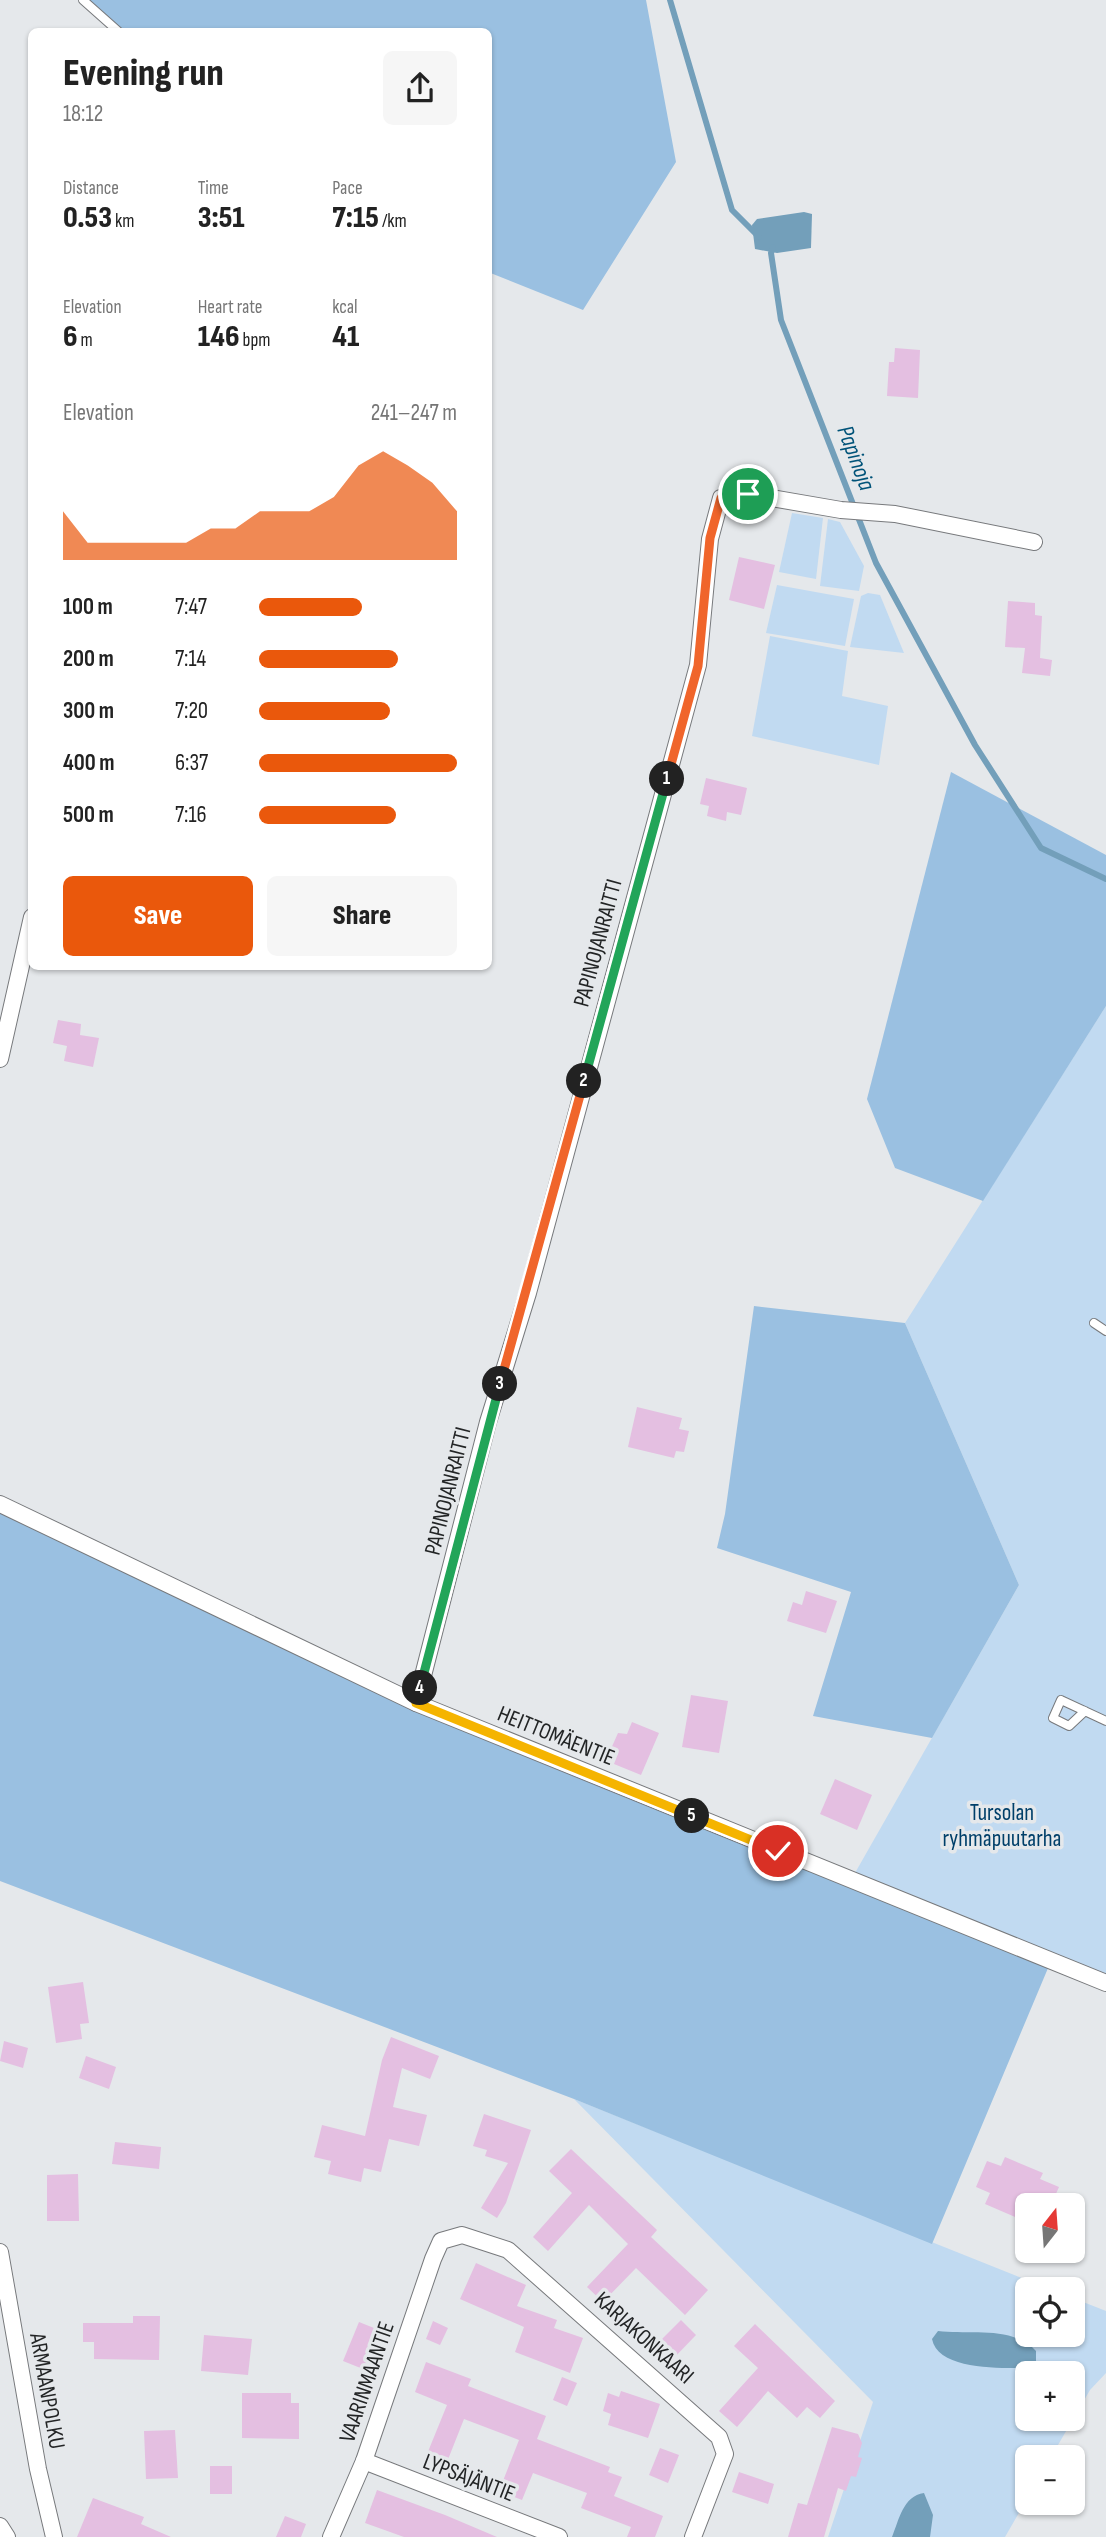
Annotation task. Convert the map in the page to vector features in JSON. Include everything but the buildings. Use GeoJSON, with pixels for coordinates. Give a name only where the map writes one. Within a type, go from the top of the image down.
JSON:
{"type":"FeatureCollection","features":[{"type":"Feature","properties":{"kind":"street","name":"PAPINOJANRAITTI"},"geometry":{"type":"LineString","coordinates":[[416,1703],[488,1422],[528,1293],[698,666],[710,538],[721,498],[748,494],[841,510],[895,514],[1034,542]]}},
{"type":"Feature","properties":{"kind":"street"},"geometry":{"type":"LineString","coordinates":[[0,1059],[28,935]]}},
{"type":"Feature","properties":{"kind":"street","name":"HEITTOMÄENTIE"},"geometry":{"type":"LineString","coordinates":[[0,1504],[416,1703],[1106,1983]]}},
{"type":"Feature","properties":{"kind":"street","name":"KARJAKONKAARI"},"geometry":{"type":"LineString","coordinates":[[442,2241],[462,2235],[508,2250],[719,2437],[725,2454],[693,2537]]}},
{"type":"Feature","properties":{"kind":"street","name":"VAARINMAANTIE"},"geometry":{"type":"LineString","coordinates":[[331,2537],[364,2461],[442,2241]]}},
{"type":"Feature","properties":{"kind":"street","name":"ARMAANPOLKU"},"geometry":{"type":"LineString","coordinates":[[0,2252],[38,2469],[54,2537]]}},
{"type":"Feature","properties":{"kind":"street","name":"LYPSÄJÄNTIE"},"geometry":{"type":"LineString","coordinates":[[364,2461],[559,2537]]}},
{"type":"Feature","properties":{"kind":"street"},"geometry":{"type":"LineString","coordinates":[[0,2525],[7,2537]]}},
{"type":"Feature","properties":{"kind":"lane"},"geometry":{"type":"LineString","coordinates":[[83,0],[114,28]]}},
{"type":"Feature","properties":{"kind":"lane"},"geometry":{"type":"LineString","coordinates":[[1094,1323],[1106,1331]]}},
{"type":"Feature","properties":{"kind":"lane"},"geometry":{"type":"LineString","coordinates":[[1085,1711],[1106,1721]]}},
{"type":"Feature","properties":{"kind":"green space"},"geometry":{"type":"Polygon","coordinates":[[[792,513],[823,518],[816,579],[779,572],[792,513]]]}},
{"type":"Feature","properties":{"kind":"green space"},"geometry":{"type":"Polygon","coordinates":[[[828,519],[840,522],[864,566],[859,591],[820,586],[828,519]]]}},
{"type":"Feature","properties":{"kind":"green space"},"geometry":{"type":"Polygon","coordinates":[[[777,585],[854,599],[845,646],[766,633],[777,585]]]}},
{"type":"Feature","properties":{"kind":"green space"},"geometry":{"type":"Polygon","coordinates":[[[868,593],[880,595],[904,653],[850,647],[861,596],[868,593]]]}},
{"type":"Feature","properties":{"kind":"green space"},"geometry":{"type":"Polygon","coordinates":[[[770,636],[848,651],[842,696],[888,706],[879,765],[752,736],[770,636]]]}},
{"type":"Feature","properties":{"kind":"green space","name":"Tursolan ryhmäpuutarha"},"geometry":{"type":"Polygon","coordinates":[[[1106,1006],[1106,1980],[851,1880],[1019,1585],[905,1323],[1106,1006]]]}},
{"type":"Feature","properties":{"kind":"green space"},"geometry":{"type":"Polygon","coordinates":[[[574,2099],[1019,2277],[1015,2277],[1015,2347],[1085,2347],[1085,2303],[1106,2311],[1106,2373],[1085,2399],[1085,2361],[1015,2361],[1015,2431],[1066,2431],[1058,2445],[1015,2445],[1015,2515],[1018,2515],[1005,2537],[828,2537],[873,2402],[574,2099]]]}},
{"type":"Feature","properties":{"kind":"shaded area"},"geometry":{"type":"Polygon","coordinates":[[[83,0],[646,0],[676,162],[583,310],[492,274],[492,28],[116,28],[83,0]]]}},
{"type":"Feature","properties":{"kind":"shaded area"},"geometry":{"type":"Polygon","coordinates":[[[804,212],[812,214],[811,248],[777,253],[755,249],[752,225],[757,219],[804,212]]]}},
{"type":"Feature","properties":{"kind":"shaded area"},"geometry":{"type":"Polygon","coordinates":[[[951,772],[1106,855],[1106,1006],[983,1201],[895,1168],[867,1099],[951,772]]]}},
{"type":"Feature","properties":{"kind":"shaded area"},"geometry":{"type":"Polygon","coordinates":[[[754,1306],[905,1323],[1019,1585],[932,1738],[813,1716],[851,1592],[717,1548],[725,1514],[754,1306]]]}},
{"type":"Feature","properties":{"kind":"shaded area"},"geometry":{"type":"Polygon","coordinates":[[[0,1504],[416,1703],[1051,1961],[932,2244],[574,2099],[0,1881],[0,1504]]]}},
{"type":"Feature","properties":{"kind":"shaded area"},"geometry":{"type":"Polygon","coordinates":[[[938,2331],[1003,2334],[1015,2337],[1015,2347],[1031,2347],[1036,2351],[1036,2361],[1015,2361],[1015,2368],[973,2366],[946,2357],[937,2349],[932,2339],[938,2331]]]}},
{"type":"Feature","properties":{"kind":"shaded area"},"geometry":{"type":"Polygon","coordinates":[[[924,2493],[933,2515],[930,2537],[892,2537],[906,2504],[924,2493]]]}},
{"type":"Feature","properties":{"kind":"waterway","name":"Papinoja"},"geometry":{"type":"LineString","coordinates":[[670,0],[732,210],[759,237]]}},
{"type":"Feature","properties":{"kind":"waterway","name":"Papinoja"},"geometry":{"type":"LineString","coordinates":[[773,247],[771,253],[781,320],[876,563],[975,745],[1041,848],[1106,879]]}},
{"type":"Feature","properties":{"kind":"route"},"geometry":{"type":"LineString","coordinates":[[748,494],[721,498],[710,538],[698,666],[528,1293],[488,1422],[416,1703],[778,1851]]}}]}
